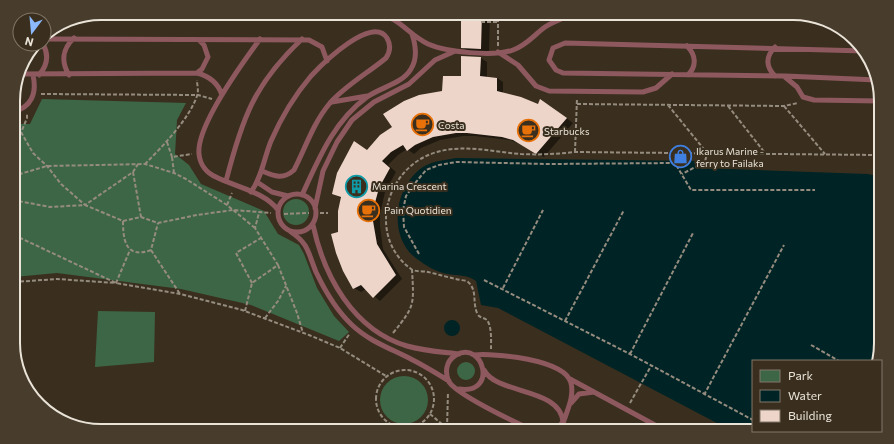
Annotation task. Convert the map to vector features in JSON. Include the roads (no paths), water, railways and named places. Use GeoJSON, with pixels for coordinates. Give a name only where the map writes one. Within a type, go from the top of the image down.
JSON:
{"type":"FeatureCollection","features":[{"type":"Feature","properties":{"kind":"lane"},"geometry":{"type":"LineString","coordinates":[[395,20],[412,34],[428,44],[454,51],[498,52],[513,50],[521,46],[530,41],[551,23],[558,20]]}},
{"type":"Feature","properties":{"kind":"lane"},"geometry":{"type":"LineString","coordinates":[[251,192],[262,171],[271,141],[285,113],[307,81],[327,61],[356,39],[371,31],[376,31],[385,35],[390,44],[390,49],[386,58],[350,85],[331,102],[307,138],[294,170],[290,174],[279,177],[262,171]]}},
{"type":"Feature","properties":{"kind":"lane"},"geometry":{"type":"LineString","coordinates":[[331,102],[368,96],[400,80],[411,70],[416,49],[412,34]]}},
{"type":"Feature","properties":{"kind":"lane"},"geometry":{"type":"LineString","coordinates":[[52,38],[199,40],[302,39],[316,42],[326,54],[327,61]]}},
{"type":"Feature","properties":{"kind":"lane"},"geometry":{"type":"LineString","coordinates":[[69,75],[64,64],[64,53],[74,38]]}},
{"type":"Feature","properties":{"kind":"lane"},"geometry":{"type":"LineString","coordinates":[[260,39],[222,95],[205,130],[199,152],[200,161],[206,171],[269,201],[278,210]]}},
{"type":"Feature","properties":{"kind":"lane"},"geometry":{"type":"LineString","coordinates":[[226,181],[237,136],[250,105],[268,77],[302,39]]}},
{"type":"Feature","properties":{"kind":"lane"},"geometry":{"type":"LineString","coordinates":[[197,73],[206,64],[208,57],[207,50],[199,40]]}},
{"type":"Feature","properties":{"kind":"lane"},"geometry":{"type":"LineString","coordinates":[[856,51],[774,47],[564,43],[553,48],[550,56],[553,67],[563,73],[785,76],[871,80]]}},
{"type":"Feature","properties":{"kind":"lane"},"geometry":{"type":"LineString","coordinates":[[687,46],[694,58],[694,67],[688,75]]}},
{"type":"Feature","properties":{"kind":"lane"},"geometry":{"type":"LineString","coordinates":[[774,47],[768,56],[767,62],[768,68],[775,76]]}},
{"type":"Feature","properties":{"kind":"lane"},"geometry":{"type":"LineString","coordinates":[[291,232],[303,231],[313,225],[316,219],[316,208],[323,171],[337,142],[352,120],[374,102],[409,84],[435,60],[454,51]]}},
{"type":"Feature","properties":{"kind":"lane"},"geometry":{"type":"LineString","coordinates":[[20,109],[27,106],[34,94],[36,75],[46,65],[47,60],[45,52]]}},
{"type":"Feature","properties":{"kind":"lane"},"geometry":{"type":"LineString","coordinates":[[498,52],[518,65],[532,82],[540,88],[549,91],[643,92],[656,88],[672,74]]}},
{"type":"Feature","properties":{"kind":"lane"},"geometry":{"type":"LineString","coordinates":[[25,74],[197,73],[213,80],[221,90],[222,95]]}},
{"type":"Feature","properties":{"kind":"lane"},"geometry":{"type":"LineString","coordinates":[[785,76],[797,87],[803,97],[814,100],[874,101]]}},
{"type":"Feature","properties":{"kind":"lane"},"geometry":{"type":"LineString","coordinates":[[302,195],[324,148],[339,124],[368,96]]}},
{"type":"Feature","properties":{"kind":"lane"},"geometry":{"type":"LineString","coordinates":[[257,182],[272,192],[288,196],[302,195],[313,202],[316,208]]}},
{"type":"Feature","properties":{"kind":"lane"},"geometry":{"type":"LineString","coordinates":[[288,196],[282,202],[278,210],[279,220],[282,225],[302,239],[308,249],[326,292],[354,327],[378,344],[425,366],[449,381],[477,402],[520,424]]}},
{"type":"Feature","properties":{"kind":"lane"},"geometry":{"type":"LineString","coordinates":[[313,225],[322,258],[335,286],[356,313],[367,324],[389,338],[417,348],[459,354],[492,354],[529,359],[559,371],[569,379],[653,424]]}},
{"type":"Feature","properties":{"kind":"lane"},"geometry":{"type":"LineString","coordinates":[[449,381],[446,368],[453,357],[459,354]]}},
{"type":"Feature","properties":{"kind":"lane"},"geometry":{"type":"LineString","coordinates":[[474,355],[482,364],[490,379],[542,397],[558,410],[562,416],[563,422]]}},
{"type":"Feature","properties":{"kind":"lane"},"geometry":{"type":"LineString","coordinates":[[459,389],[465,390],[476,386],[481,382],[484,370]]}},
{"type":"Feature","properties":{"kind":"lane"},"geometry":{"type":"LineString","coordinates":[[563,422],[572,395],[569,379]]}},
{"type":"Feature","properties":{"kind":"lane"},"geometry":{"type":"LineString","coordinates":[[570,403],[579,394],[595,392]]}},
{"type":"Feature","properties":{"kind":"water"},"geometry":{"type":"Polygon","coordinates":[[[456,158],[701,161],[701,168],[874,175],[874,343],[872,360],[752,360],[752,424],[719,424],[498,308],[481,305],[476,281],[465,276],[447,274],[435,270],[420,262],[407,250],[401,238],[398,226],[400,199],[413,176],[423,167],[435,162],[456,158]]]}},
{"type":"Feature","properties":{"kind":"water"},"geometry":{"type":"Polygon","coordinates":[[[452,320],[459,325],[460,328],[455,335],[452,336],[445,331],[444,328],[449,321],[452,320]]]}},
{"type":"Feature","properties":{"kind":"place","name":"Costa"},"geometry":{"type":"Point","coordinates":[422,125]}},
{"type":"Feature","properties":{"kind":"place","name":"Starbucks"},"geometry":{"type":"Point","coordinates":[529,131]}},
{"type":"Feature","properties":{"kind":"place","name":"Ikarus Marine - ferry to Failaka"},"geometry":{"type":"Point","coordinates":[681,157]}},
{"type":"Feature","properties":{"kind":"place","name":"Marina Crescent"},"geometry":{"type":"Point","coordinates":[357,186]}},
{"type":"Feature","properties":{"kind":"place","name":"Pain Quotidien"},"geometry":{"type":"Point","coordinates":[369,210]}}]}
